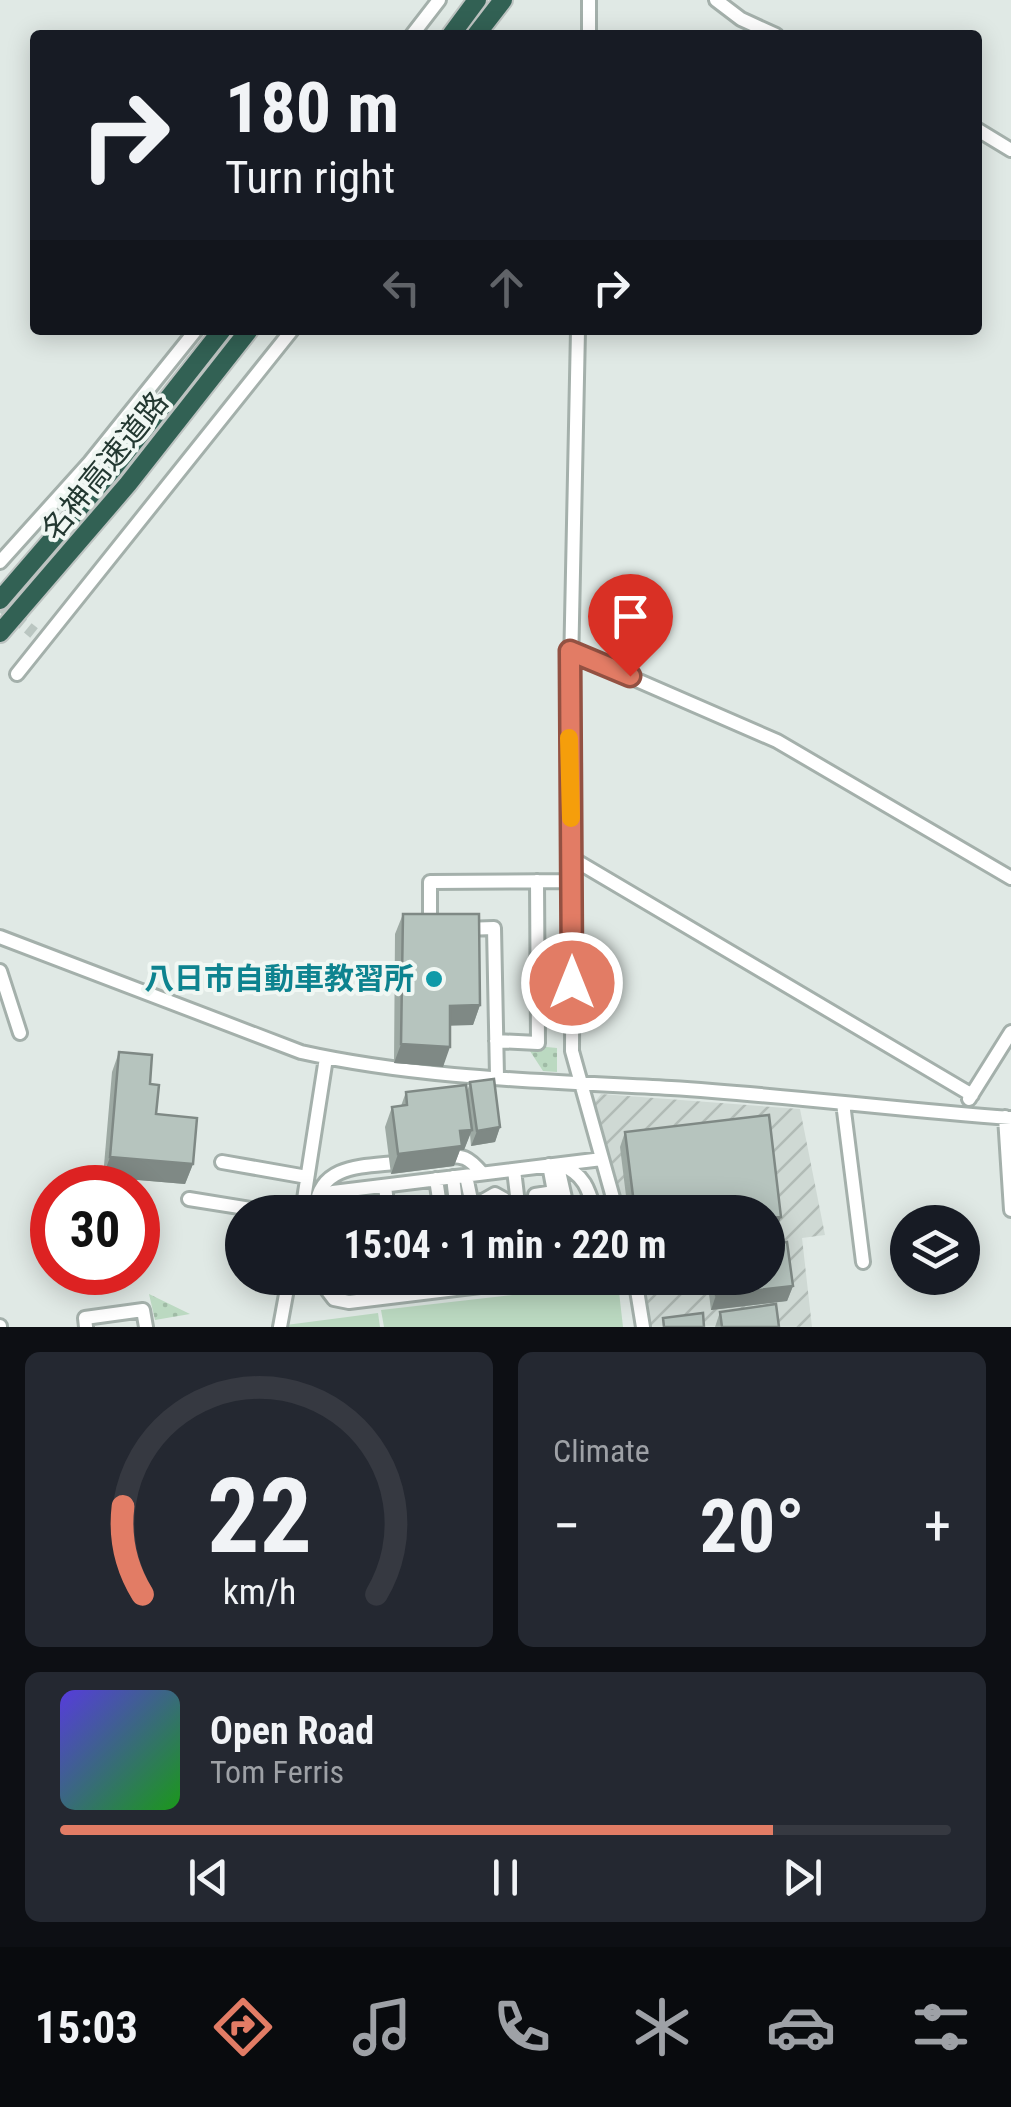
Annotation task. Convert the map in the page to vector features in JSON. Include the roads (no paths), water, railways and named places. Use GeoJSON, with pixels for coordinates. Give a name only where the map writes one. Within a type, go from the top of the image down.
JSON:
{"type":"FeatureCollection","features":[{"type":"Feature","properties":{"kind":"highway"},"geometry":{"type":"LineString","coordinates":[[455,30],[477,0]]}},
{"type":"Feature","properties":{"kind":"highway"},"geometry":{"type":"LineString","coordinates":[[480,30],[503,0]]}},
{"type":"Feature","properties":{"kind":"highway","name":"名神高速道路"},"geometry":{"type":"LineString","coordinates":[[0,600],[112,470],[218,335]]}},
{"type":"Feature","properties":{"kind":"highway","name":"名神高速道路"},"geometry":{"type":"LineString","coordinates":[[0,633],[128,484],[245,335]]}},
{"type":"Feature","properties":{"kind":"highway"},"geometry":{"type":"LineString","coordinates":[[0,643],[128,484]]}},
{"type":"Feature","properties":{"kind":"street"},"geometry":{"type":"LineString","coordinates":[[416,30],[439,0]]}},
{"type":"Feature","properties":{"kind":"street"},"geometry":{"type":"LineString","coordinates":[[588,30],[589,0]]}},
{"type":"Feature","properties":{"kind":"street"},"geometry":{"type":"LineString","coordinates":[[716,0],[742,20],[765,30]]}},
{"type":"Feature","properties":{"kind":"street"},"geometry":{"type":"LineString","coordinates":[[982,132],[1011,150]]}},
{"type":"Feature","properties":{"kind":"street"},"geometry":{"type":"LineString","coordinates":[[0,562],[90,462],[192,335]]}},
{"type":"Feature","properties":{"kind":"street"},"geometry":{"type":"LineString","coordinates":[[17,674],[39,637],[288,335]]}},
{"type":"Feature","properties":{"kind":"street"},"geometry":{"type":"LineString","coordinates":[[578,335],[569,765],[573,858],[572,1051],[612,1195]]}},
{"type":"Feature","properties":{"kind":"street"},"geometry":{"type":"LineString","coordinates":[[570,651],[777,742],[1011,878]]}},
{"type":"Feature","properties":{"kind":"street"},"geometry":{"type":"LineString","coordinates":[[573,858],[972,1095]]}},
{"type":"Feature","properties":{"kind":"street"},"geometry":{"type":"LineString","coordinates":[[496,1041],[538,1043],[537,881]]}},
{"type":"Feature","properties":{"kind":"street"},"geometry":{"type":"LineString","coordinates":[[497,1076],[494,928],[430,929],[430,882],[572,882]]}},
{"type":"Feature","properties":{"kind":"street"},"geometry":{"type":"LineString","coordinates":[[0,937],[301,1052],[326,1058],[389,1068],[582,1085],[670,1088],[1008,1117],[1011,1210]]}},
{"type":"Feature","properties":{"kind":"street"},"geometry":{"type":"LineString","coordinates":[[0,970],[20,1034]]}},
{"type":"Feature","properties":{"kind":"street"},"geometry":{"type":"LineString","coordinates":[[959,1113],[1011,1032]]}},
{"type":"Feature","properties":{"kind":"street"},"geometry":{"type":"LineString","coordinates":[[309,1195],[307,1177],[326,1058]]}},
{"type":"Feature","properties":{"kind":"street"},"geometry":{"type":"LineString","coordinates":[[843,1102],[863,1262]]}},
{"type":"Feature","properties":{"kind":"street"},"geometry":{"type":"LineString","coordinates":[[318,1195],[322,1184],[342,1170],[458,1154],[468,1157],[482,1173]]}},
{"type":"Feature","properties":{"kind":"street"},"geometry":{"type":"LineString","coordinates":[[330,1195],[602,1159]]}},
{"type":"Feature","properties":{"kind":"street"},"geometry":{"type":"LineString","coordinates":[[222,1162],[307,1177]]}},
{"type":"Feature","properties":{"kind":"street"},"geometry":{"type":"LineString","coordinates":[[553,1165],[566,1166],[587,1182],[591,1195]]}},
{"type":"Feature","properties":{"kind":"street"},"geometry":{"type":"LineString","coordinates":[[553,1165],[559,1195]]}},
{"type":"Feature","properties":{"kind":"street"},"geometry":{"type":"LineString","coordinates":[[534,1195],[554,1192],[553,1165]]}},
{"type":"Feature","properties":{"kind":"street"},"geometry":{"type":"LineString","coordinates":[[514,1170],[517,1195]]}},
{"type":"Feature","properties":{"kind":"street"},"geometry":{"type":"LineString","coordinates":[[458,1195],[460,1176]]}},
{"type":"Feature","properties":{"kind":"street"},"geometry":{"type":"LineString","coordinates":[[460,1176],[468,1195]]}},
{"type":"Feature","properties":{"kind":"street"},"geometry":{"type":"LineString","coordinates":[[436,1179],[438,1195]]}},
{"type":"Feature","properties":{"kind":"street"},"geometry":{"type":"LineString","coordinates":[[384,1186],[385,1195]]}},
{"type":"Feature","properties":{"kind":"street"},"geometry":{"type":"LineString","coordinates":[[189,1200],[225,1205]]}},
{"type":"Feature","properties":{"kind":"street"},"geometry":{"type":"LineString","coordinates":[[280,1327],[286,1295]]}},
{"type":"Feature","properties":{"kind":"street"},"geometry":{"type":"LineString","coordinates":[[332,1295],[349,1302],[400,1295]]}},
{"type":"Feature","properties":{"kind":"street"},"geometry":{"type":"LineString","coordinates":[[637,1295],[643,1327]]}},
{"type":"Feature","properties":{"kind":"street"},"geometry":{"type":"LineString","coordinates":[[86,1327],[85,1318],[143,1310],[146,1327]]}},
{"type":"Feature","properties":{"kind":"tunnel"},"geometry":{"type":"LineString","coordinates":[[0,605],[34,633]]}},
{"type":"Feature","properties":{"kind":"place","name":"八日市自動車教習所"},"geometry":{"type":"Point","coordinates":[434,979]}}]}
